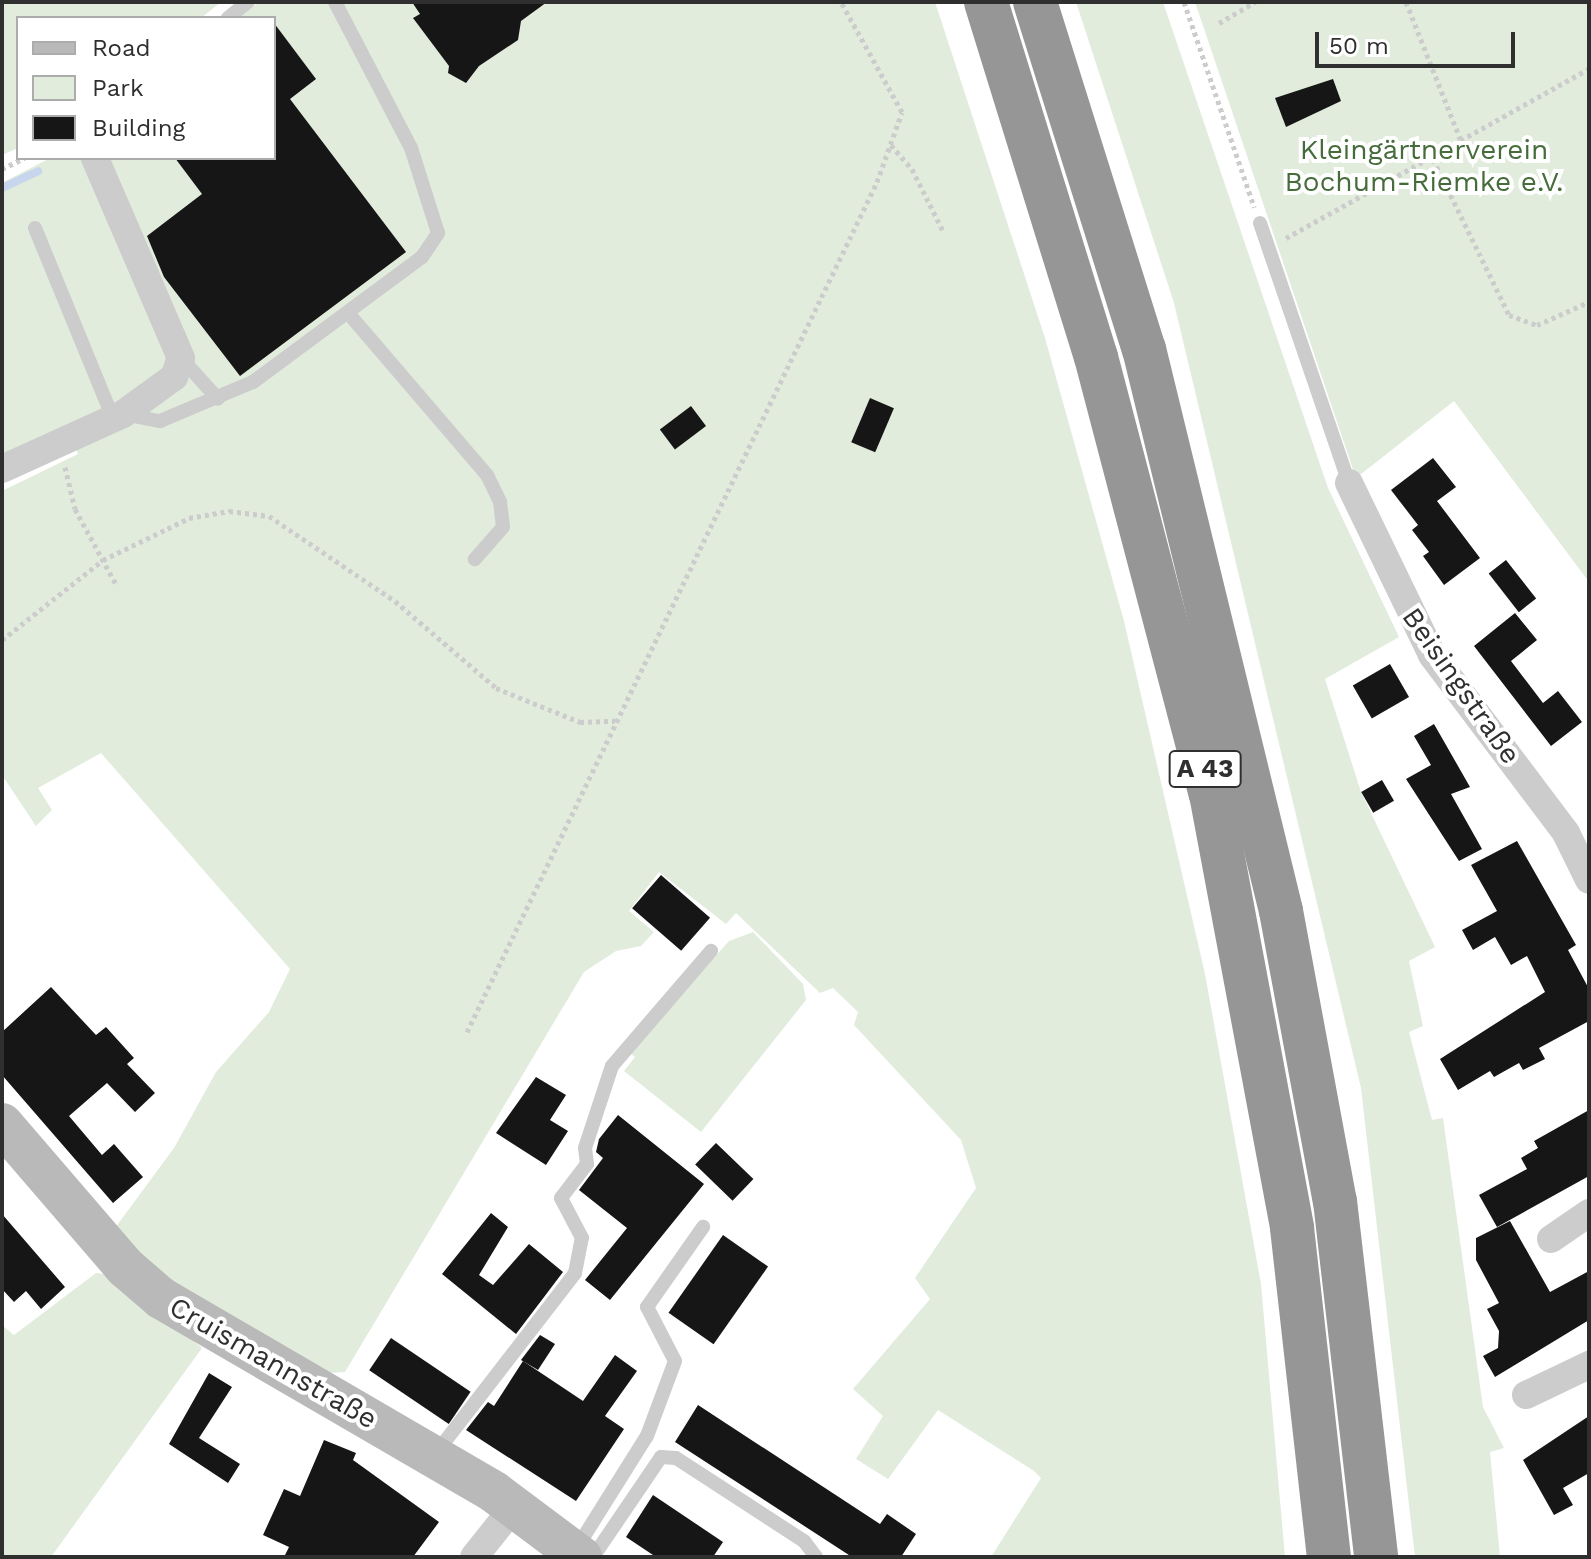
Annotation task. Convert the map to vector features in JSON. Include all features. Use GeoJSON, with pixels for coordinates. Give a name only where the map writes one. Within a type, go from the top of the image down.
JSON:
{"type":"FeatureCollection","features":[{"type":"Feature","properties":{"kind":"highway","name":"A 43"},"geometry":{"type":"LineString","coordinates":[[986,2],[1096,357],[1211,794],[1290,1213],[1329,1557]]}},
{"type":"Feature","properties":{"kind":"highway","name":"A 43"},"geometry":{"type":"LineString","coordinates":[[1035,2],[1144,349],[1281,911],[1335,1201],[1376,1557]]}},
{"type":"Feature","properties":{"kind":"street"},"geometry":{"type":"LineString","coordinates":[[2,469],[118,415],[174,377],[181,358],[96,160]]}},
{"type":"Feature","properties":{"kind":"street","name":"Beisingstraße"},"geometry":{"type":"LineString","coordinates":[[1349,483],[1432,655],[1566,833],[1589,880]]}},
{"type":"Feature","properties":{"kind":"street","name":"Cruismannstraße"},"geometry":{"type":"LineString","coordinates":[[2,1124],[125,1267],[161,1298],[434,1457],[582,1555]]}},
{"type":"Feature","properties":{"kind":"street"},"geometry":{"type":"LineString","coordinates":[[1551,1239],[1589,1213]]}},
{"type":"Feature","properties":{"kind":"street"},"geometry":{"type":"LineString","coordinates":[[1526,1395],[1589,1365]]}},
{"type":"Feature","properties":{"kind":"street"},"geometry":{"type":"LineString","coordinates":[[474,1557],[513,1508]]}},
{"type":"Feature","properties":{"kind":"lane"},"geometry":{"type":"LineString","coordinates":[[230,16],[248,2]]}},
{"type":"Feature","properties":{"kind":"lane"},"geometry":{"type":"LineString","coordinates":[[35,228],[118,415],[160,421],[218,399],[253,382],[349,314],[422,257],[438,233],[411,148],[335,2]]}},
{"type":"Feature","properties":{"kind":"lane"},"geometry":{"type":"LineString","coordinates":[[1260,223],[1349,483]]}},
{"type":"Feature","properties":{"kind":"lane"},"geometry":{"type":"LineString","coordinates":[[349,314],[487,475],[500,502],[503,527],[475,559]]}},
{"type":"Feature","properties":{"kind":"lane"},"geometry":{"type":"LineString","coordinates":[[181,358],[218,399]]}},
{"type":"Feature","properties":{"kind":"lane"},"geometry":{"type":"LineString","coordinates":[[434,1457],[575,1273],[582,1238],[561,1198],[587,1164],[585,1148],[612,1066],[711,951]]}},
{"type":"Feature","properties":{"kind":"lane"},"geometry":{"type":"LineString","coordinates":[[582,1555],[647,1436],[675,1361],[647,1307],[703,1227]]}},
{"type":"Feature","properties":{"kind":"lane"},"geometry":{"type":"LineString","coordinates":[[582,1555],[661,1457],[676,1458],[804,1541],[816,1557]]}},
{"type":"Feature","properties":{"kind":"path"},"geometry":{"type":"LineString","coordinates":[[467,1032],[877,182],[902,112],[841,2]]}},
{"type":"Feature","properties":{"kind":"path"},"geometry":{"type":"LineString","coordinates":[[1184,2],[1260,223]]}},
{"type":"Feature","properties":{"kind":"path"},"geometry":{"type":"LineString","coordinates":[[1219,23],[1255,2]]}},
{"type":"Feature","properties":{"kind":"path"},"geometry":{"type":"LineString","coordinates":[[1406,2],[1461,141]]}},
{"type":"Feature","properties":{"kind":"path"},"geometry":{"type":"LineString","coordinates":[[1268,246],[1433,159],[1589,69]]}},
{"type":"Feature","properties":{"kind":"path"},"geometry":{"type":"LineString","coordinates":[[890,145],[912,169],[944,233]]}},
{"type":"Feature","properties":{"kind":"path"},"geometry":{"type":"LineString","coordinates":[[1433,159],[1509,315],[1537,325],[1589,302]]}},
{"type":"Feature","properties":{"kind":"path"},"geometry":{"type":"LineString","coordinates":[[2,169],[21,160]]}},
{"type":"Feature","properties":{"kind":"path"},"geometry":{"type":"LineString","coordinates":[[59,443],[75,509],[117,586]]}},
{"type":"Feature","properties":{"kind":"path"},"geometry":{"type":"LineString","coordinates":[[2,640],[103,560],[189,518],[229,511],[269,516],[395,601],[496,688],[580,722],[615,721]]}},
{"type":"Feature","properties":{"kind":"green space"},"geometry":{"type":"Polygon","coordinates":[[[2,2],[221,2],[204,16],[16,16],[16,149],[2,155],[2,2]]]}},
{"type":"Feature","properties":{"kind":"green space"},"geometry":{"type":"Polygon","coordinates":[[[259,2],[935,2],[1045,338],[1124,621],[1205,974],[1261,1284],[1285,1557],[991,1557],[1041,1478],[938,1410],[888,1479],[856,1459],[883,1416],[853,1389],[930,1299],[915,1278],[976,1188],[961,1140],[854,1025],[858,1012],[833,988],[820,993],[736,913],[726,924],[659,872],[629,911],[654,932],[641,946],[616,951],[584,972],[345,1372],[316,1374],[161,1277],[115,1228],[174,1148],[216,1072],[269,1012],[290,969],[101,753],[38,788],[52,810],[36,826],[2,775],[2,491],[78,454],[65,426],[2,457],[2,183],[46,160],[276,160],[276,16],[240,16],[259,2]]]}},
{"type":"Feature","properties":{"kind":"green space"},"geometry":{"type":"Polygon","coordinates":[[[1076,2],[1163,2],[1328,488],[1399,637],[1325,679],[1361,792],[1435,947],[1409,961],[1423,1026],[1409,1032],[1432,1120],[1443,1118],[1483,1407],[1504,1448],[1490,1452],[1500,1557],[1415,1557],[1361,1088],[1174,303],[1076,2]]]}},
{"type":"Feature","properties":{"kind":"green space","name":"Kleingärtnerverein Bochum-Riemke e.V."},"geometry":{"type":"Polygon","coordinates":[[[1195,2],[1589,2],[1589,582],[1454,401],[1356,478],[1195,2]]]}},
{"type":"Feature","properties":{"kind":"green space"},"geometry":{"type":"Polygon","coordinates":[[[753,932],[803,984],[806,1000],[701,1132],[624,1071],[635,1057],[630,1053],[729,941],[753,932]]]}},
{"type":"Feature","properties":{"kind":"green space"},"geometry":{"type":"Polygon","coordinates":[[[96,1273],[113,1275],[202,1348],[51,1557],[2,1557],[2,1325],[14,1335],[96,1273]]]}},
{"type":"Feature","properties":{"kind":"building"},"geometry":{"type":"Polygon","coordinates":[[[412,2],[547,2],[521,21],[518,40],[479,66],[466,83],[448,73],[449,66],[413,18],[420,14],[412,2]]]}},
{"type":"Feature","properties":{"kind":"building"},"geometry":{"type":"Polygon","coordinates":[[[276,26],[316,79],[290,99],[406,252],[240,376],[164,277],[147,236],[202,194],[176,160],[276,160],[276,26]]]}},
{"type":"Feature","properties":{"kind":"building"},"geometry":{"type":"Polygon","coordinates":[[[1333,79],[1341,101],[1286,127],[1275,98],[1333,79]]]}},
{"type":"Feature","properties":{"kind":"building"},"geometry":{"type":"Polygon","coordinates":[[[870,398],[894,408],[875,452],[851,442],[870,398]]]}},
{"type":"Feature","properties":{"kind":"building"},"geometry":{"type":"Polygon","coordinates":[[[691,406],[706,426],[675,449],[660,429],[691,406]]]}},
{"type":"Feature","properties":{"kind":"building"},"geometry":{"type":"Polygon","coordinates":[[[1433,458],[1456,487],[1437,501],[1480,558],[1444,585],[1423,556],[1429,552],[1412,530],[1418,525],[1391,490],[1433,458]]]}},
{"type":"Feature","properties":{"kind":"building"},"geometry":{"type":"Polygon","coordinates":[[[1506,560],[1536,599],[1519,612],[1489,574],[1506,560]]]}},
{"type":"Feature","properties":{"kind":"building"},"geometry":{"type":"Polygon","coordinates":[[[1515,613],[1537,640],[1511,661],[1543,703],[1558,691],[1582,722],[1551,746],[1474,646],[1515,613]]]}},
{"type":"Feature","properties":{"kind":"building"},"geometry":{"type":"Polygon","coordinates":[[[1390,664],[1409,697],[1372,718],[1353,686],[1390,664]]]}},
{"type":"Feature","properties":{"kind":"building"},"geometry":{"type":"Polygon","coordinates":[[[1434,724],[1470,787],[1451,794],[1482,849],[1459,861],[1406,779],[1431,765],[1414,736],[1434,724]]]}},
{"type":"Feature","properties":{"kind":"building"},"geometry":{"type":"Polygon","coordinates":[[[1382,780],[1394,801],[1373,813],[1361,792],[1382,780]]]}},
{"type":"Feature","properties":{"kind":"building"},"geometry":{"type":"Polygon","coordinates":[[[1517,841],[1576,945],[1568,950],[1589,989],[1589,1021],[1539,1048],[1545,1059],[1523,1070],[1519,1063],[1494,1077],[1490,1071],[1458,1090],[1440,1059],[1545,992],[1527,956],[1511,965],[1495,937],[1473,950],[1462,930],[1497,911],[1471,865],[1517,841]]]}},
{"type":"Feature","properties":{"kind":"building"},"geometry":{"type":"Polygon","coordinates":[[[661,875],[710,918],[681,951],[632,908],[661,875]]]}},
{"type":"Feature","properties":{"kind":"building"},"geometry":{"type":"Polygon","coordinates":[[[51,987],[96,1035],[106,1027],[134,1058],[127,1064],[155,1093],[135,1112],[107,1083],[69,1116],[102,1155],[114,1144],[143,1177],[113,1203],[2,1075],[2,1032],[51,987]]]}},
{"type":"Feature","properties":{"kind":"building"},"geometry":{"type":"Polygon","coordinates":[[[536,1077],[566,1095],[550,1120],[568,1131],[546,1165],[496,1133],[536,1077]]]}},
{"type":"Feature","properties":{"kind":"building"},"geometry":{"type":"Polygon","coordinates":[[[1589,1110],[1589,1176],[1497,1227],[1479,1195],[1527,1169],[1521,1158],[1538,1148],[1534,1141],[1589,1110]]]}},
{"type":"Feature","properties":{"kind":"building"},"geometry":{"type":"Polygon","coordinates":[[[618,1115],[704,1184],[610,1300],[585,1280],[627,1228],[579,1190],[603,1158],[596,1152],[599,1139],[618,1115]]]}},
{"type":"Feature","properties":{"kind":"building"},"geometry":{"type":"Polygon","coordinates":[[[716,1143],[753,1179],[733,1201],[695,1165],[716,1143]]]}},
{"type":"Feature","properties":{"kind":"building"},"geometry":{"type":"Polygon","coordinates":[[[491,1213],[508,1227],[479,1275],[493,1285],[529,1244],[563,1272],[516,1334],[442,1274],[491,1213]]]}},
{"type":"Feature","properties":{"kind":"building"},"geometry":{"type":"Polygon","coordinates":[[[2,1214],[65,1287],[41,1309],[26,1291],[14,1302],[2,1289],[2,1214]]]}},
{"type":"Feature","properties":{"kind":"building"},"geometry":{"type":"Polygon","coordinates":[[[1510,1221],[1550,1292],[1589,1271],[1589,1320],[1495,1377],[1483,1356],[1498,1348],[1499,1331],[1487,1309],[1499,1303],[1476,1260],[1476,1238],[1510,1221]]]}},
{"type":"Feature","properties":{"kind":"building"},"geometry":{"type":"Polygon","coordinates":[[[723,1235],[768,1267],[714,1344],[669,1313],[723,1235]]]}},
{"type":"Feature","properties":{"kind":"building"},"geometry":{"type":"Polygon","coordinates":[[[540,1335],[555,1344],[538,1370],[521,1360],[540,1335]]]}},
{"type":"Feature","properties":{"kind":"building"},"geometry":{"type":"Polygon","coordinates":[[[391,1338],[471,1392],[449,1424],[369,1370],[391,1338]]]}},
{"type":"Feature","properties":{"kind":"building"},"geometry":{"type":"Polygon","coordinates":[[[615,1355],[637,1371],[605,1416],[624,1429],[576,1501],[466,1430],[488,1402],[494,1406],[523,1361],[583,1401],[615,1355]]]}},
{"type":"Feature","properties":{"kind":"building"},"geometry":{"type":"Polygon","coordinates":[[[209,1373],[232,1387],[199,1438],[240,1464],[228,1483],[169,1444],[209,1373]]]}},
{"type":"Feature","properties":{"kind":"building"},"geometry":{"type":"Polygon","coordinates":[[[698,1405],[880,1524],[887,1514],[916,1534],[901,1557],[852,1557],[675,1442],[698,1405]]]}},
{"type":"Feature","properties":{"kind":"building"},"geometry":{"type":"Polygon","coordinates":[[[1589,1416],[1589,1473],[1563,1488],[1573,1505],[1554,1515],[1523,1460],[1589,1416]]]}},
{"type":"Feature","properties":{"kind":"building"},"geometry":{"type":"Polygon","coordinates":[[[324,1440],[356,1453],[353,1460],[439,1522],[413,1557],[284,1557],[289,1547],[263,1535],[284,1489],[300,1496],[324,1440]]]}},
{"type":"Feature","properties":{"kind":"building"},"geometry":{"type":"Polygon","coordinates":[[[653,1495],[723,1542],[713,1557],[656,1557],[626,1537],[653,1495]]]}},
{"type":"Feature","properties":{"kind":"waterway"},"geometry":{"type":"LineString","coordinates":[[2,188],[38,171]]}}]}
